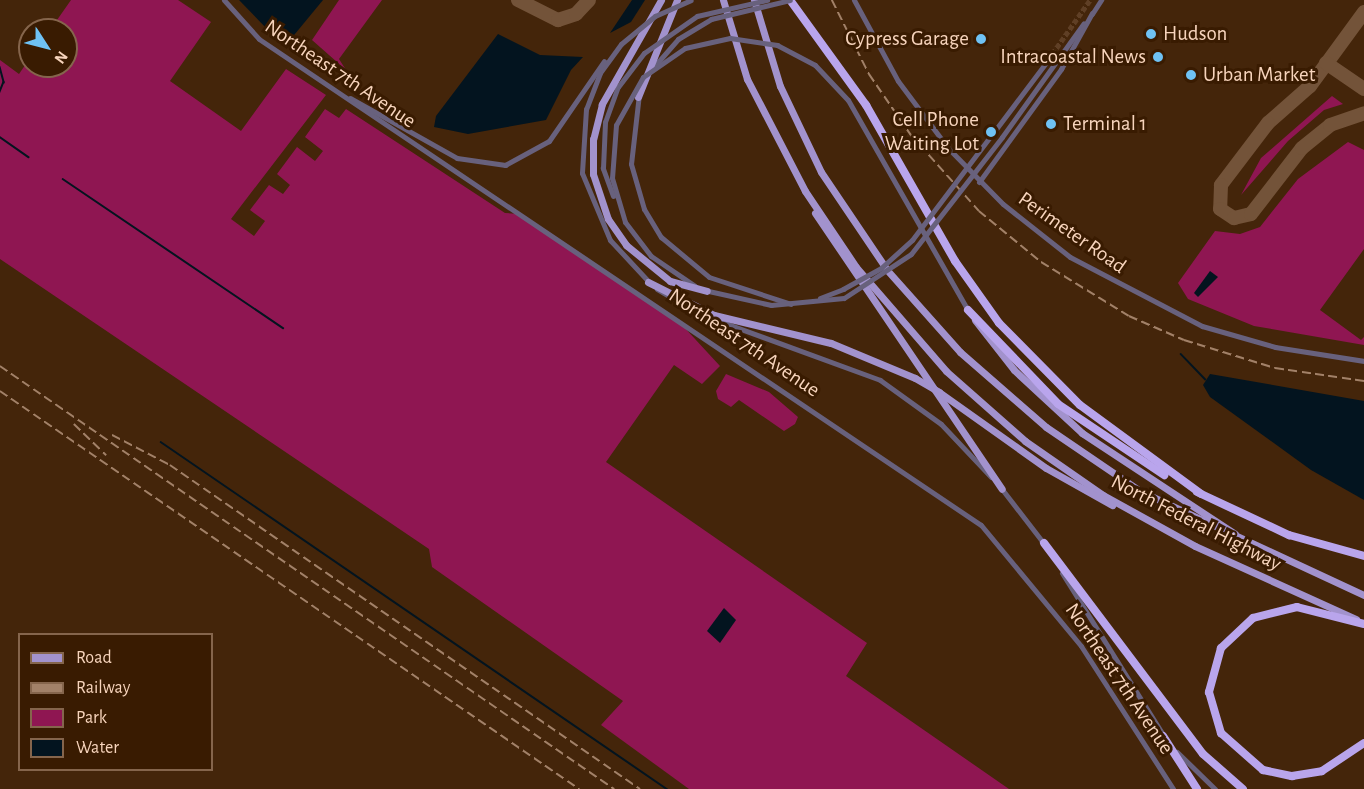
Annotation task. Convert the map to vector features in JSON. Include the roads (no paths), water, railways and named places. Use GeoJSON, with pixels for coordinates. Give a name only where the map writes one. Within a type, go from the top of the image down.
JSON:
{"type":"FeatureCollection","features":[{"type":"Feature","properties":{"kind":"highway"},"geometry":{"type":"LineString","coordinates":[[790,0],[867,105],[955,261],[999,323],[1095,417],[1201,494]]}},
{"type":"Feature","properties":{"kind":"highway"},"geometry":{"type":"LineString","coordinates":[[969,310],[1058,404],[1201,494],[1289,534],[1364,556]]}},
{"type":"Feature","properties":{"kind":"highway"},"geometry":{"type":"LineString","coordinates":[[1044,543],[1209,761],[1243,789]]}},
{"type":"Feature","properties":{"kind":"highway"},"geometry":{"type":"LineString","coordinates":[[1364,623],[1298,607],[1252,618],[1221,648],[1209,692],[1221,733],[1263,770],[1292,776],[1322,771],[1364,743]]}},
{"type":"Feature","properties":{"kind":"highway"},"geometry":{"type":"LineString","coordinates":[[1163,736],[1197,789]]}},
{"type":"Feature","properties":{"kind":"main road"},"geometry":{"type":"LineString","coordinates":[[661,0],[602,104],[593,139],[593,174],[608,219],[626,245],[670,281],[707,291]]}},
{"type":"Feature","properties":{"kind":"main road"},"geometry":{"type":"LineString","coordinates":[[638,97],[677,0]]}},
{"type":"Feature","properties":{"kind":"main road","name":"North Federal Highway"},"geometry":{"type":"LineString","coordinates":[[723,0],[747,79],[805,191],[856,267],[946,371],[1040,452],[1136,515],[1364,623]]}},
{"type":"Feature","properties":{"kind":"main road","name":"North Federal Highway"},"geometry":{"type":"LineString","coordinates":[[754,0],[780,86],[812,155],[857,228],[921,310],[987,378],[1076,450],[1157,500],[1364,595]]}},
{"type":"Feature","properties":{"kind":"main road"},"geometry":{"type":"LineString","coordinates":[[805,191],[821,227],[1002,489]]}},
{"type":"Feature","properties":{"kind":"main road"},"geometry":{"type":"LineString","coordinates":[[648,282],[714,315],[831,343],[915,378],[939,392],[1061,477],[1136,515]]}},
{"type":"Feature","properties":{"kind":"main road"},"geometry":{"type":"LineString","coordinates":[[969,310],[1000,356],[1076,427],[1250,544]]}},
{"type":"Feature","properties":{"kind":"street","name":"Northeast 7th Avenue"},"geometry":{"type":"LineString","coordinates":[[224,0],[250,32],[981,525],[1081,646],[1173,789]]}},
{"type":"Feature","properties":{"kind":"street"},"geometry":{"type":"LineString","coordinates":[[339,93],[457,158],[505,165],[549,141],[621,44],[655,16],[691,0]]}},
{"type":"Feature","properties":{"kind":"street"},"geometry":{"type":"LineString","coordinates":[[767,0],[697,16],[644,53],[618,87],[605,122],[603,168],[618,205],[644,250],[707,291],[751,303],[791,304],[844,298],[894,269],[932,231],[1101,0]]}},
{"type":"Feature","properties":{"kind":"street"},"geometry":{"type":"LineString","coordinates":[[790,0],[711,19],[669,47],[638,97],[632,164],[644,209],[661,237],[709,277],[791,304]]}},
{"type":"Feature","properties":{"kind":"street","name":"Perimeter Road"},"geometry":{"type":"LineString","coordinates":[[854,0],[906,93],[979,182],[1070,257],[1156,306],[1255,342],[1364,361]]}},
{"type":"Feature","properties":{"kind":"street"},"geometry":{"type":"LineString","coordinates":[[979,182],[1061,69],[1092,13]]}},
{"type":"Feature","properties":{"kind":"street"},"geometry":{"type":"LineString","coordinates":[[618,205],[611,168],[616,125],[643,77],[685,48],[730,38],[777,45],[815,65],[848,100],[969,310]]}},
{"type":"Feature","properties":{"kind":"street"},"geometry":{"type":"LineString","coordinates":[[614,52],[586,109],[582,173],[605,233],[648,282],[700,314],[880,380],[941,424],[1002,489],[1044,543],[1163,736],[1215,789]]}},
{"type":"Feature","properties":{"kind":"street"},"geometry":{"type":"LineString","coordinates":[[816,300],[843,289],[880,268],[919,233],[1048,60]]}},
{"type":"Feature","properties":{"kind":"water"},"geometry":{"type":"Polygon","coordinates":[[[239,0],[323,0],[290,40],[267,29],[239,0]]]}},
{"type":"Feature","properties":{"kind":"water"},"geometry":{"type":"Polygon","coordinates":[[[632,0],[645,0],[631,22],[610,33],[632,0]]]}},
{"type":"Feature","properties":{"kind":"water"},"geometry":{"type":"Polygon","coordinates":[[[498,34],[540,55],[583,57],[571,70],[546,120],[468,134],[434,127],[436,116],[498,34]]]}},
{"type":"Feature","properties":{"kind":"water"},"geometry":{"type":"Polygon","coordinates":[[[1210,271],[1218,277],[1198,297],[1194,293],[1210,271]]]}},
{"type":"Feature","properties":{"kind":"water"},"geometry":{"type":"Polygon","coordinates":[[[1210,374],[1364,401],[1364,500],[1311,470],[1210,397],[1203,385],[1210,374]]]}},
{"type":"Feature","properties":{"kind":"water"},"geometry":{"type":"Polygon","coordinates":[[[724,608],[736,620],[720,643],[707,631],[724,608]]]}},
{"type":"Feature","properties":{"kind":"waterway"},"geometry":{"type":"LineString","coordinates":[[0,67],[4,82],[0,92]]}},
{"type":"Feature","properties":{"kind":"waterway"},"geometry":{"type":"LineString","coordinates":[[0,137],[29,157]]}},
{"type":"Feature","properties":{"kind":"waterway"},"geometry":{"type":"LineString","coordinates":[[63,179],[283,328]]}},
{"type":"Feature","properties":{"kind":"waterway"},"geometry":{"type":"LineString","coordinates":[[1181,354],[1205,379]]}},
{"type":"Feature","properties":{"kind":"waterway"},"geometry":{"type":"LineString","coordinates":[[161,442],[667,789]]}},
{"type":"Feature","properties":{"kind":"tunnel"},"geometry":{"type":"LineString","coordinates":[[1048,60],[1090,0]]}},
{"type":"Feature","properties":{"kind":"railway"},"geometry":{"type":"LineString","coordinates":[[832,0],[869,74],[911,135],[979,211],[1041,262],[1129,316],[1184,340],[1275,368],[1364,381]]}},
{"type":"Feature","properties":{"kind":"railway"},"geometry":{"type":"LineString","coordinates":[[0,366],[614,789]]}},
{"type":"Feature","properties":{"kind":"railway"},"geometry":{"type":"LineString","coordinates":[[0,391],[579,789]]}},
{"type":"Feature","properties":{"kind":"railway"},"geometry":{"type":"LineString","coordinates":[[74,424],[106,455]]}},
{"type":"Feature","properties":{"kind":"railway"},"geometry":{"type":"LineString","coordinates":[[112,435],[170,465],[640,789]]}},
{"type":"Feature","properties":{"kind":"place","name":"Hudson"},"geometry":{"type":"Point","coordinates":[1151,34]}},
{"type":"Feature","properties":{"kind":"place","name":"Cypress Garage"},"geometry":{"type":"Point","coordinates":[981,39]}},
{"type":"Feature","properties":{"kind":"place","name":"Intracoastal News"},"geometry":{"type":"Point","coordinates":[1158,57]}},
{"type":"Feature","properties":{"kind":"place","name":"Urban Market"},"geometry":{"type":"Point","coordinates":[1191,75]}},
{"type":"Feature","properties":{"kind":"place","name":"Terminal 1"},"geometry":{"type":"Point","coordinates":[1051,124]}},
{"type":"Feature","properties":{"kind":"place","name":"Cell Phone Waiting Lot"},"geometry":{"type":"Point","coordinates":[991,132]}}]}
